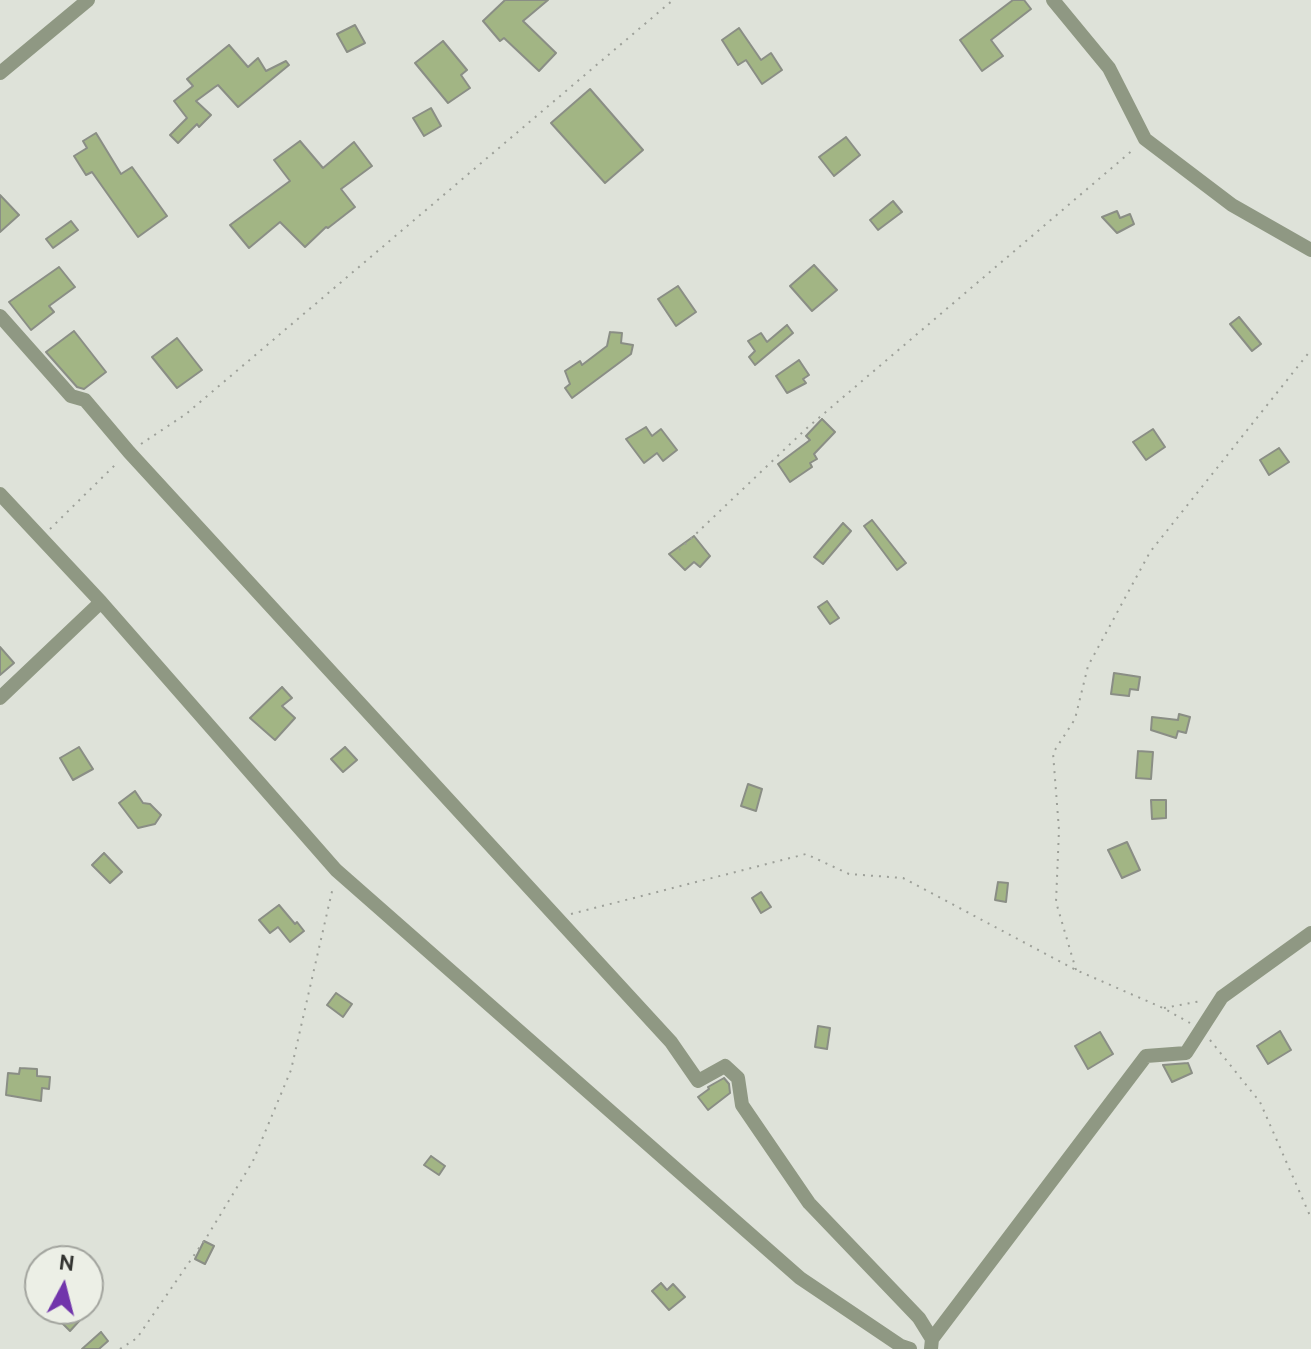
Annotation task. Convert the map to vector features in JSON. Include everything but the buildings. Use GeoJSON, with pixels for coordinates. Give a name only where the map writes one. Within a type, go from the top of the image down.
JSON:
{"type":"FeatureCollection","features":[{"type":"Feature","properties":{"kind":"street"},"geometry":{"type":"LineString","coordinates":[[0,73],[88,0]]}},
{"type":"Feature","properties":{"kind":"street"},"geometry":{"type":"LineString","coordinates":[[1053,0],[1109,68],[1145,139],[1232,205],[1311,250]]}},
{"type":"Feature","properties":{"kind":"street"},"geometry":{"type":"LineString","coordinates":[[0,316],[71,396],[85,400],[129,452],[671,1042],[698,1081],[725,1066],[738,1078],[742,1105],[809,1203],[919,1318],[932,1344],[1146,1056],[1186,1053],[1222,997],[1311,933]]}},
{"type":"Feature","properties":{"kind":"street"},"geometry":{"type":"LineString","coordinates":[[0,494],[101,602],[336,870],[800,1278],[910,1349]]}},
{"type":"Feature","properties":{"kind":"street"},"geometry":{"type":"LineString","coordinates":[[0,698],[101,602]]}},
{"type":"Feature","properties":{"kind":"path"},"geometry":{"type":"LineString","coordinates":[[41,538],[129,452],[186,414],[673,0]]}},
{"type":"Feature","properties":{"kind":"path"},"geometry":{"type":"LineString","coordinates":[[679,550],[807,428],[1145,139]]}},
{"type":"Feature","properties":{"kind":"path"},"geometry":{"type":"LineString","coordinates":[[1076,970],[1056,902],[1059,830],[1053,753],[1075,719],[1088,666],[1150,552],[1310,351]]}},
{"type":"Feature","properties":{"kind":"path"},"geometry":{"type":"LineString","coordinates":[[556,918],[806,854],[849,874],[903,878],[1076,970],[1163,1008],[1201,1029],[1260,1102],[1311,1218]]}},
{"type":"Feature","properties":{"kind":"path"},"geometry":{"type":"LineString","coordinates":[[120,1349],[137,1338],[208,1235],[253,1161],[291,1070],[336,870]]}},
{"type":"Feature","properties":{"kind":"path"},"geometry":{"type":"LineString","coordinates":[[1163,1008],[1222,997]]}}]}
